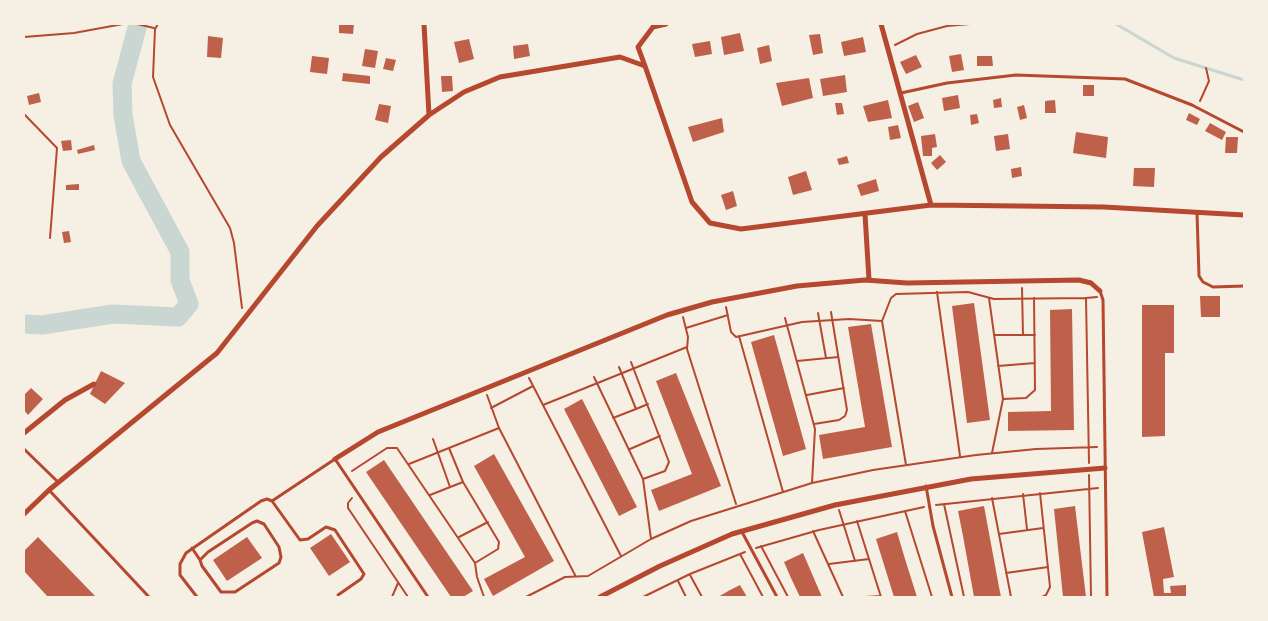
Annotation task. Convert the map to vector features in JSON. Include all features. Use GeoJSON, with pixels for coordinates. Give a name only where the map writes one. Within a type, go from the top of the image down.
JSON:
{"type":"FeatureCollection","features":[{"type":"Feature","properties":{"kind":"street"},"geometry":{"type":"LineString","coordinates":[[424,24],[428,115]]}},
{"type":"Feature","properties":{"kind":"street"},"geometry":{"type":"LineString","coordinates":[[666,24],[653,26],[638,46],[692,202],[710,223],[741,229],[931,205],[1104,207],[1244,215]]}},
{"type":"Feature","properties":{"kind":"street"},"geometry":{"type":"LineString","coordinates":[[881,24],[931,205]]}},
{"type":"Feature","properties":{"kind":"street"},"geometry":{"type":"LineString","coordinates":[[24,514],[58,482],[217,353],[317,226],[381,157],[428,115],[464,92],[500,77],[620,57],[645,66]]}},
{"type":"Feature","properties":{"kind":"street"},"geometry":{"type":"LineString","coordinates":[[865,214],[869,280]]}},
{"type":"Feature","properties":{"kind":"street"},"geometry":{"type":"LineString","coordinates":[[335,459],[378,432],[681,310],[725,300],[797,286],[869,280],[936,282],[1079,280],[1091,283],[1100,291]]}},
{"type":"Feature","properties":{"kind":"street"},"geometry":{"type":"LineString","coordinates":[[24,432],[65,400],[94,384]]}},
{"type":"Feature","properties":{"kind":"street"},"geometry":{"type":"LineString","coordinates":[[600,597],[695,550],[742,531],[837,504],[926,486],[1007,475],[1105,468]]}},
{"type":"Feature","properties":{"kind":"lane"},"geometry":{"type":"LineString","coordinates":[[901,93],[947,83],[1016,75],[1125,79],[1198,108],[1244,132]]}},
{"type":"Feature","properties":{"kind":"lane"},"geometry":{"type":"LineString","coordinates":[[1197,213],[1200,276],[1203,282],[1213,287],[1244,286]]}},
{"type":"Feature","properties":{"kind":"lane"},"geometry":{"type":"LineString","coordinates":[[1100,291],[1103,300],[1107,597]]}},
{"type":"Feature","properties":{"kind":"lane"},"geometry":{"type":"LineString","coordinates":[[24,449],[58,482]]}},
{"type":"Feature","properties":{"kind":"lane"},"geometry":{"type":"LineString","coordinates":[[272,501],[335,459],[428,597]]}},
{"type":"Feature","properties":{"kind":"lane"},"geometry":{"type":"LineString","coordinates":[[926,486],[952,597]]}},
{"type":"Feature","properties":{"kind":"lane"},"geometry":{"type":"LineString","coordinates":[[49,490],[148,597]]}},
{"type":"Feature","properties":{"kind":"lane"},"geometry":{"type":"LineString","coordinates":[[197,597],[182,581],[179,569],[182,559],[192,548],[261,501],[267,499],[272,501],[300,540],[308,539],[326,527],[335,530],[364,574],[361,580],[338,595]]}},
{"type":"Feature","properties":{"kind":"lane"},"geometry":{"type":"LineString","coordinates":[[192,548],[217,589],[229,594],[279,563],[281,552],[264,524],[257,521],[208,552],[200,560]]}},
{"type":"Feature","properties":{"kind":"lane"},"geometry":{"type":"LineString","coordinates":[[742,531],[777,597]]}},
{"type":"Feature","properties":{"kind":"path"},"geometry":{"type":"LineString","coordinates":[[24,37],[74,32],[123,24]]}},
{"type":"Feature","properties":{"kind":"path"},"geometry":{"type":"LineString","coordinates":[[138,24],[155,28]]}},
{"type":"Feature","properties":{"kind":"path"},"geometry":{"type":"LineString","coordinates":[[158,24],[155,28],[153,77],[170,125],[230,228],[242,307],[240,324]]}},
{"type":"Feature","properties":{"kind":"path"},"geometry":{"type":"LineString","coordinates":[[889,48],[917,34],[947,26],[970,24]]}},
{"type":"Feature","properties":{"kind":"path"},"geometry":{"type":"LineString","coordinates":[[1198,108],[1209,81],[1206,68]]}},
{"type":"Feature","properties":{"kind":"path"},"geometry":{"type":"LineString","coordinates":[[24,114],[34,122],[57,148],[50,238]]}},
{"type":"Feature","properties":{"kind":"path"},"geometry":{"type":"LineString","coordinates":[[1022,281],[1023,334]]}},
{"type":"Feature","properties":{"kind":"path"},"geometry":{"type":"LineString","coordinates":[[936,282],[960,457]]}},
{"type":"Feature","properties":{"kind":"path"},"geometry":{"type":"LineString","coordinates":[[906,465],[882,321],[894,294],[972,292],[989,298],[1086,298],[1091,597]]}},
{"type":"Feature","properties":{"kind":"path"},"geometry":{"type":"LineString","coordinates":[[989,298],[1002,399],[992,453]]}},
{"type":"Feature","properties":{"kind":"path"},"geometry":{"type":"LineString","coordinates":[[1002,399],[1026,398],[1031,396],[1036,386],[1034,298]]}},
{"type":"Feature","properties":{"kind":"path"},"geometry":{"type":"LineString","coordinates":[[725,300],[732,334],[739,336],[786,325],[820,320],[882,321]]}},
{"type":"Feature","properties":{"kind":"path"},"geometry":{"type":"LineString","coordinates":[[681,310],[686,328],[687,347],[736,506]]}},
{"type":"Feature","properties":{"kind":"path"},"geometry":{"type":"LineString","coordinates":[[814,424],[839,420],[847,410],[831,312]]}},
{"type":"Feature","properties":{"kind":"path"},"geometry":{"type":"LineString","coordinates":[[818,313],[826,358]]}},
{"type":"Feature","properties":{"kind":"path"},"geometry":{"type":"LineString","coordinates":[[686,328],[728,315]]}},
{"type":"Feature","properties":{"kind":"path"},"geometry":{"type":"LineString","coordinates":[[785,318],[814,424],[812,483]]}},
{"type":"Feature","properties":{"kind":"path"},"geometry":{"type":"LineString","coordinates":[[994,335],[1035,335]]}},
{"type":"Feature","properties":{"kind":"path"},"geometry":{"type":"LineString","coordinates":[[739,336],[783,492]]}},
{"type":"Feature","properties":{"kind":"path"},"geometry":{"type":"LineString","coordinates":[[543,405],[687,347]]}},
{"type":"Feature","properties":{"kind":"path"},"geometry":{"type":"LineString","coordinates":[[797,361],[838,357]]}},
{"type":"Feature","properties":{"kind":"path"},"geometry":{"type":"LineString","coordinates":[[631,362],[660,436],[669,465],[665,471],[643,479]]}},
{"type":"Feature","properties":{"kind":"path"},"geometry":{"type":"LineString","coordinates":[[998,366],[1036,363]]}},
{"type":"Feature","properties":{"kind":"path"},"geometry":{"type":"LineString","coordinates":[[619,367],[636,409]]}},
{"type":"Feature","properties":{"kind":"path"},"geometry":{"type":"LineString","coordinates":[[526,372],[621,556]]}},
{"type":"Feature","properties":{"kind":"path"},"geometry":{"type":"LineString","coordinates":[[594,377],[643,479],[651,538]]}},
{"type":"Feature","properties":{"kind":"path"},"geometry":{"type":"LineString","coordinates":[[491,408],[533,386]]}},
{"type":"Feature","properties":{"kind":"path"},"geometry":{"type":"LineString","coordinates":[[806,395],[844,388]]}},
{"type":"Feature","properties":{"kind":"path"},"geometry":{"type":"LineString","coordinates":[[484,389],[499,428],[575,575]]}},
{"type":"Feature","properties":{"kind":"path"},"geometry":{"type":"LineString","coordinates":[[614,418],[648,404]]}},
{"type":"Feature","properties":{"kind":"path"},"geometry":{"type":"LineString","coordinates":[[409,464],[499,428]]}},
{"type":"Feature","properties":{"kind":"path"},"geometry":{"type":"LineString","coordinates":[[629,449],[660,436]]}},
{"type":"Feature","properties":{"kind":"path"},"geometry":{"type":"LineString","coordinates":[[432,439],[450,487]]}},
{"type":"Feature","properties":{"kind":"path"},"geometry":{"type":"LineString","coordinates":[[346,476],[391,447],[400,451],[475,563],[477,577],[484,597]]}},
{"type":"Feature","properties":{"kind":"path"},"geometry":{"type":"LineString","coordinates":[[526,597],[556,580],[575,575],[588,576],[651,538],[692,521],[812,483],[906,465],[992,453],[1105,447]]}},
{"type":"Feature","properties":{"kind":"path"},"geometry":{"type":"LineString","coordinates":[[449,448],[463,482],[488,522],[499,545],[494,552],[475,563]]}},
{"type":"Feature","properties":{"kind":"path"},"geometry":{"type":"LineString","coordinates":[[430,495],[463,482]]}},
{"type":"Feature","properties":{"kind":"path"},"geometry":{"type":"LineString","coordinates":[[642,597],[690,574],[752,549],[813,531],[930,506],[1040,492],[1106,487]]}},
{"type":"Feature","properties":{"kind":"path"},"geometry":{"type":"LineString","coordinates":[[1040,492],[1050,587],[1046,596],[1042,597]]}},
{"type":"Feature","properties":{"kind":"path"},"geometry":{"type":"LineString","coordinates":[[358,494],[348,501],[348,508],[408,597]]}},
{"type":"Feature","properties":{"kind":"path"},"geometry":{"type":"LineString","coordinates":[[1023,494],[1027,530]]}},
{"type":"Feature","properties":{"kind":"path"},"geometry":{"type":"LineString","coordinates":[[992,498],[1011,597]]}},
{"type":"Feature","properties":{"kind":"path"},"geometry":{"type":"LineString","coordinates":[[837,504],[854,561]]}},
{"type":"Feature","properties":{"kind":"path"},"geometry":{"type":"LineString","coordinates":[[944,504],[964,597]]}},
{"type":"Feature","properties":{"kind":"path"},"geometry":{"type":"LineString","coordinates":[[904,511],[932,597]]}},
{"type":"Feature","properties":{"kind":"path"},"geometry":{"type":"LineString","coordinates":[[857,521],[881,596],[866,597]]}},
{"type":"Feature","properties":{"kind":"path"},"geometry":{"type":"LineString","coordinates":[[458,537],[488,522]]}},
{"type":"Feature","properties":{"kind":"path"},"geometry":{"type":"LineString","coordinates":[[999,534],[1044,528]]}},
{"type":"Feature","properties":{"kind":"path"},"geometry":{"type":"LineString","coordinates":[[813,531],[843,597]]}},
{"type":"Feature","properties":{"kind":"path"},"geometry":{"type":"LineString","coordinates":[[761,546],[788,597]]}},
{"type":"Feature","properties":{"kind":"path"},"geometry":{"type":"LineString","coordinates":[[740,554],[763,597]]}},
{"type":"Feature","properties":{"kind":"path"},"geometry":{"type":"LineString","coordinates":[[828,564],[869,559]]}},
{"type":"Feature","properties":{"kind":"path"},"geometry":{"type":"LineString","coordinates":[[1006,573],[1048,567]]}},
{"type":"Feature","properties":{"kind":"path"},"geometry":{"type":"LineString","coordinates":[[690,574],[702,597]]}},
{"type":"Feature","properties":{"kind":"path"},"geometry":{"type":"LineString","coordinates":[[678,580],[686,597]]}},
{"type":"Feature","properties":{"kind":"path"},"geometry":{"type":"LineString","coordinates":[[392,597],[398,582]]}},
{"type":"Feature","properties":{"kind":"building"},"geometry":{"type":"Polygon","coordinates":[[[339,24],[354,24],[353,34],[339,33],[339,24]]]}},
{"type":"Feature","properties":{"kind":"building"},"geometry":{"type":"Polygon","coordinates":[[[740,33],[744,51],[724,55],[721,37],[740,33]]]}},
{"type":"Feature","properties":{"kind":"building"},"geometry":{"type":"Polygon","coordinates":[[[820,34],[823,53],[813,55],[809,35],[820,34]]]}},
{"type":"Feature","properties":{"kind":"building"},"geometry":{"type":"Polygon","coordinates":[[[208,36],[223,38],[221,58],[207,57],[208,36]]]}},
{"type":"Feature","properties":{"kind":"building"},"geometry":{"type":"Polygon","coordinates":[[[863,37],[866,52],[844,56],[841,42],[863,37]]]}},
{"type":"Feature","properties":{"kind":"building"},"geometry":{"type":"Polygon","coordinates":[[[469,39],[474,59],[459,63],[454,42],[469,39]]]}},
{"type":"Feature","properties":{"kind":"building"},"geometry":{"type":"Polygon","coordinates":[[[710,41],[712,54],[695,57],[692,44],[710,41]]]}},
{"type":"Feature","properties":{"kind":"building"},"geometry":{"type":"Polygon","coordinates":[[[528,44],[530,56],[514,59],[513,46],[528,44]]]}},
{"type":"Feature","properties":{"kind":"building"},"geometry":{"type":"Polygon","coordinates":[[[769,45],[772,61],[760,64],[757,48],[769,45]]]}},
{"type":"Feature","properties":{"kind":"building"},"geometry":{"type":"Polygon","coordinates":[[[365,49],[378,51],[375,68],[362,66],[365,49]]]}},
{"type":"Feature","properties":{"kind":"building"},"geometry":{"type":"Polygon","coordinates":[[[961,54],[964,70],[952,72],[949,56],[961,54]]]}},
{"type":"Feature","properties":{"kind":"building"},"geometry":{"type":"Polygon","coordinates":[[[916,55],[922,67],[906,74],[900,62],[916,55]]]}},
{"type":"Feature","properties":{"kind":"building"},"geometry":{"type":"Polygon","coordinates":[[[312,56],[329,58],[327,74],[310,72],[312,56]]]}},
{"type":"Feature","properties":{"kind":"building"},"geometry":{"type":"Polygon","coordinates":[[[977,56],[992,56],[993,66],[977,66],[977,56]]]}},
{"type":"Feature","properties":{"kind":"building"},"geometry":{"type":"Polygon","coordinates":[[[386,58],[396,60],[393,71],[383,69],[386,58]]]}},
{"type":"Feature","properties":{"kind":"building"},"geometry":{"type":"Polygon","coordinates":[[[343,73],[370,76],[370,84],[342,81],[343,73]]]}},
{"type":"Feature","properties":{"kind":"building"},"geometry":{"type":"Polygon","coordinates":[[[845,75],[847,92],[823,96],[820,79],[845,75]]]}},
{"type":"Feature","properties":{"kind":"building"},"geometry":{"type":"Polygon","coordinates":[[[441,76],[452,76],[453,91],[442,92],[441,76]]]}},
{"type":"Feature","properties":{"kind":"building"},"geometry":{"type":"Polygon","coordinates":[[[809,78],[813,98],[782,106],[776,83],[809,78]]]}},
{"type":"Feature","properties":{"kind":"building"},"geometry":{"type":"Polygon","coordinates":[[[1083,85],[1094,85],[1094,96],[1083,96],[1083,85]]]}},
{"type":"Feature","properties":{"kind":"building"},"geometry":{"type":"Polygon","coordinates":[[[39,93],[41,102],[29,105],[27,96],[39,93]]]}},
{"type":"Feature","properties":{"kind":"building"},"geometry":{"type":"Polygon","coordinates":[[[958,95],[960,108],[944,111],[942,98],[958,95]]]}},
{"type":"Feature","properties":{"kind":"building"},"geometry":{"type":"Polygon","coordinates":[[[1001,98],[1002,107],[994,108],[993,100],[1001,98]]]}},
{"type":"Feature","properties":{"kind":"building"},"geometry":{"type":"Polygon","coordinates":[[[888,100],[892,118],[868,122],[863,106],[888,100]]]}},
{"type":"Feature","properties":{"kind":"building"},"geometry":{"type":"Polygon","coordinates":[[[1055,100],[1056,113],[1045,113],[1045,101],[1055,100]]]}},
{"type":"Feature","properties":{"kind":"building"},"geometry":{"type":"Polygon","coordinates":[[[918,102],[924,118],[914,122],[908,106],[918,102]]]}},
{"type":"Feature","properties":{"kind":"building"},"geometry":{"type":"Polygon","coordinates":[[[835,103],[842,103],[844,114],[837,115],[835,103]]]}},
{"type":"Feature","properties":{"kind":"building"},"geometry":{"type":"Polygon","coordinates":[[[379,104],[391,106],[388,123],[375,120],[379,104]]]}},
{"type":"Feature","properties":{"kind":"building"},"geometry":{"type":"Polygon","coordinates":[[[1024,105],[1027,118],[1020,120],[1017,107],[1024,105]]]}},
{"type":"Feature","properties":{"kind":"building"},"geometry":{"type":"Polygon","coordinates":[[[1189,113],[1200,119],[1197,125],[1186,120],[1189,113]]]}},
{"type":"Feature","properties":{"kind":"building"},"geometry":{"type":"Polygon","coordinates":[[[977,114],[979,123],[971,125],[970,115],[977,114]]]}},
{"type":"Feature","properties":{"kind":"building"},"geometry":{"type":"Polygon","coordinates":[[[722,118],[724,132],[693,142],[688,127],[722,118]]]}},
{"type":"Feature","properties":{"kind":"building"},"geometry":{"type":"Polygon","coordinates":[[[1210,123],[1226,132],[1222,140],[1205,131],[1210,123]]]}},
{"type":"Feature","properties":{"kind":"building"},"geometry":{"type":"Polygon","coordinates":[[[898,125],[901,138],[890,140],[888,127],[898,125]]]}},
{"type":"Feature","properties":{"kind":"building"},"geometry":{"type":"Polygon","coordinates":[[[1076,132],[1108,137],[1106,158],[1073,153],[1076,132]]]}},
{"type":"Feature","properties":{"kind":"building"},"geometry":{"type":"Polygon","coordinates":[[[935,134],[937,147],[932,148],[932,156],[923,156],[921,136],[935,134]]]}},
{"type":"Feature","properties":{"kind":"building"},"geometry":{"type":"Polygon","coordinates":[[[1008,134],[1010,149],[996,151],[994,136],[1008,134]]]}},
{"type":"Feature","properties":{"kind":"building"},"geometry":{"type":"Polygon","coordinates":[[[1226,137],[1238,137],[1237,153],[1225,153],[1226,137]]]}},
{"type":"Feature","properties":{"kind":"building"},"geometry":{"type":"Polygon","coordinates":[[[71,140],[72,150],[63,151],[61,141],[71,140]]]}},
{"type":"Feature","properties":{"kind":"building"},"geometry":{"type":"Polygon","coordinates":[[[94,145],[95,150],[78,154],[77,150],[94,145]]]}},
{"type":"Feature","properties":{"kind":"building"},"geometry":{"type":"Polygon","coordinates":[[[940,155],[946,162],[937,170],[931,163],[940,155]]]}},
{"type":"Feature","properties":{"kind":"building"},"geometry":{"type":"Polygon","coordinates":[[[847,156],[849,163],[839,165],[837,159],[847,156]]]}},
{"type":"Feature","properties":{"kind":"building"},"geometry":{"type":"Polygon","coordinates":[[[1021,167],[1022,176],[1012,178],[1011,169],[1021,167]]]}},
{"type":"Feature","properties":{"kind":"building"},"geometry":{"type":"Polygon","coordinates":[[[1134,168],[1155,168],[1154,187],[1133,186],[1134,168]]]}},
{"type":"Feature","properties":{"kind":"building"},"geometry":{"type":"Polygon","coordinates":[[[806,171],[812,190],[793,195],[788,177],[806,171]]]}},
{"type":"Feature","properties":{"kind":"building"},"geometry":{"type":"Polygon","coordinates":[[[876,179],[879,191],[861,196],[857,185],[876,179]]]}},
{"type":"Feature","properties":{"kind":"building"},"geometry":{"type":"Polygon","coordinates":[[[79,184],[79,190],[66,190],[66,185],[79,184]]]}},
{"type":"Feature","properties":{"kind":"building"},"geometry":{"type":"Polygon","coordinates":[[[733,191],[737,206],[726,210],[721,195],[733,191]]]}},
{"type":"Feature","properties":{"kind":"building"},"geometry":{"type":"Polygon","coordinates":[[[69,231],[71,242],[64,243],[62,232],[69,231]]]}},
{"type":"Feature","properties":{"kind":"building"},"geometry":{"type":"Polygon","coordinates":[[[1200,296],[1220,296],[1220,317],[1201,317],[1200,296]]]}},
{"type":"Feature","properties":{"kind":"building"},"geometry":{"type":"Polygon","coordinates":[[[974,303],[990,420],[967,423],[952,306],[974,303]]]}},
{"type":"Feature","properties":{"kind":"building"},"geometry":{"type":"Polygon","coordinates":[[[1142,305],[1174,305],[1174,353],[1165,353],[1165,436],[1142,437],[1142,305]]]}},
{"type":"Feature","properties":{"kind":"building"},"geometry":{"type":"Polygon","coordinates":[[[1072,309],[1074,430],[1008,431],[1008,412],[1051,411],[1050,310],[1072,309]]]}},
{"type":"Feature","properties":{"kind":"building"},"geometry":{"type":"Polygon","coordinates":[[[871,324],[892,447],[823,459],[819,435],[865,427],[848,327],[871,324]]]}},
{"type":"Feature","properties":{"kind":"building"},"geometry":{"type":"Polygon","coordinates":[[[774,335],[806,449],[783,456],[751,342],[774,335]]]}},
{"type":"Feature","properties":{"kind":"building"},"geometry":{"type":"Polygon","coordinates":[[[101,371],[125,383],[105,404],[90,394],[101,371]]]}},
{"type":"Feature","properties":{"kind":"building"},"geometry":{"type":"Polygon","coordinates":[[[676,373],[721,486],[659,511],[651,490],[692,474],[656,381],[676,373]]]}},
{"type":"Feature","properties":{"kind":"building"},"geometry":{"type":"Polygon","coordinates":[[[31,388],[43,399],[28,415],[24,410],[24,395],[31,388]]]}},
{"type":"Feature","properties":{"kind":"building"},"geometry":{"type":"Polygon","coordinates":[[[582,399],[637,507],[619,516],[564,409],[582,399]]]}},
{"type":"Feature","properties":{"kind":"building"},"geometry":{"type":"Polygon","coordinates":[[[494,454],[554,561],[493,596],[484,579],[525,557],[474,466],[494,454]]]}},
{"type":"Feature","properties":{"kind":"building"},"geometry":{"type":"Polygon","coordinates":[[[384,460],[473,591],[463,597],[451,597],[366,472],[384,460]]]}},
{"type":"Feature","properties":{"kind":"building"},"geometry":{"type":"Polygon","coordinates":[[[984,506],[1001,597],[974,597],[958,511],[984,506]]]}},
{"type":"Feature","properties":{"kind":"building"},"geometry":{"type":"Polygon","coordinates":[[[1075,506],[1086,597],[1063,597],[1054,509],[1075,506]]]}},
{"type":"Feature","properties":{"kind":"building"},"geometry":{"type":"Polygon","coordinates":[[[1164,527],[1174,577],[1163,579],[1164,593],[1171,593],[1170,586],[1186,585],[1186,597],[1154,597],[1142,532],[1164,527]]]}},
{"type":"Feature","properties":{"kind":"building"},"geometry":{"type":"Polygon","coordinates":[[[897,532],[917,597],[894,597],[876,539],[897,532]]]}},
{"type":"Feature","properties":{"kind":"building"},"geometry":{"type":"Polygon","coordinates":[[[331,534],[350,562],[329,576],[310,548],[331,534]]]}},
{"type":"Feature","properties":{"kind":"building"},"geometry":{"type":"Polygon","coordinates":[[[38,537],[96,597],[48,597],[24,571],[24,551],[38,537]]]}},
{"type":"Feature","properties":{"kind":"building"},"geometry":{"type":"Polygon","coordinates":[[[247,537],[262,558],[227,581],[213,560],[247,537]]]}},
{"type":"Feature","properties":{"kind":"building"},"geometry":{"type":"Polygon","coordinates":[[[803,553],[822,597],[800,597],[784,562],[803,553]]]}},
{"type":"Feature","properties":{"kind":"building"},"geometry":{"type":"Polygon","coordinates":[[[740,585],[747,597],[718,597],[730,590],[740,585]]]}},
{"type":"Feature","properties":{"kind":"waterway"},"geometry":{"type":"LineString","coordinates":[[24,324],[42,325],[113,314],[178,317],[189,304],[180,280],[180,252],[131,161],[123,115],[122,84],[138,24]]}},
{"type":"Feature","properties":{"kind":"waterway"},"geometry":{"type":"LineString","coordinates":[[1116,24],[1174,58],[1244,80]]}}]}
